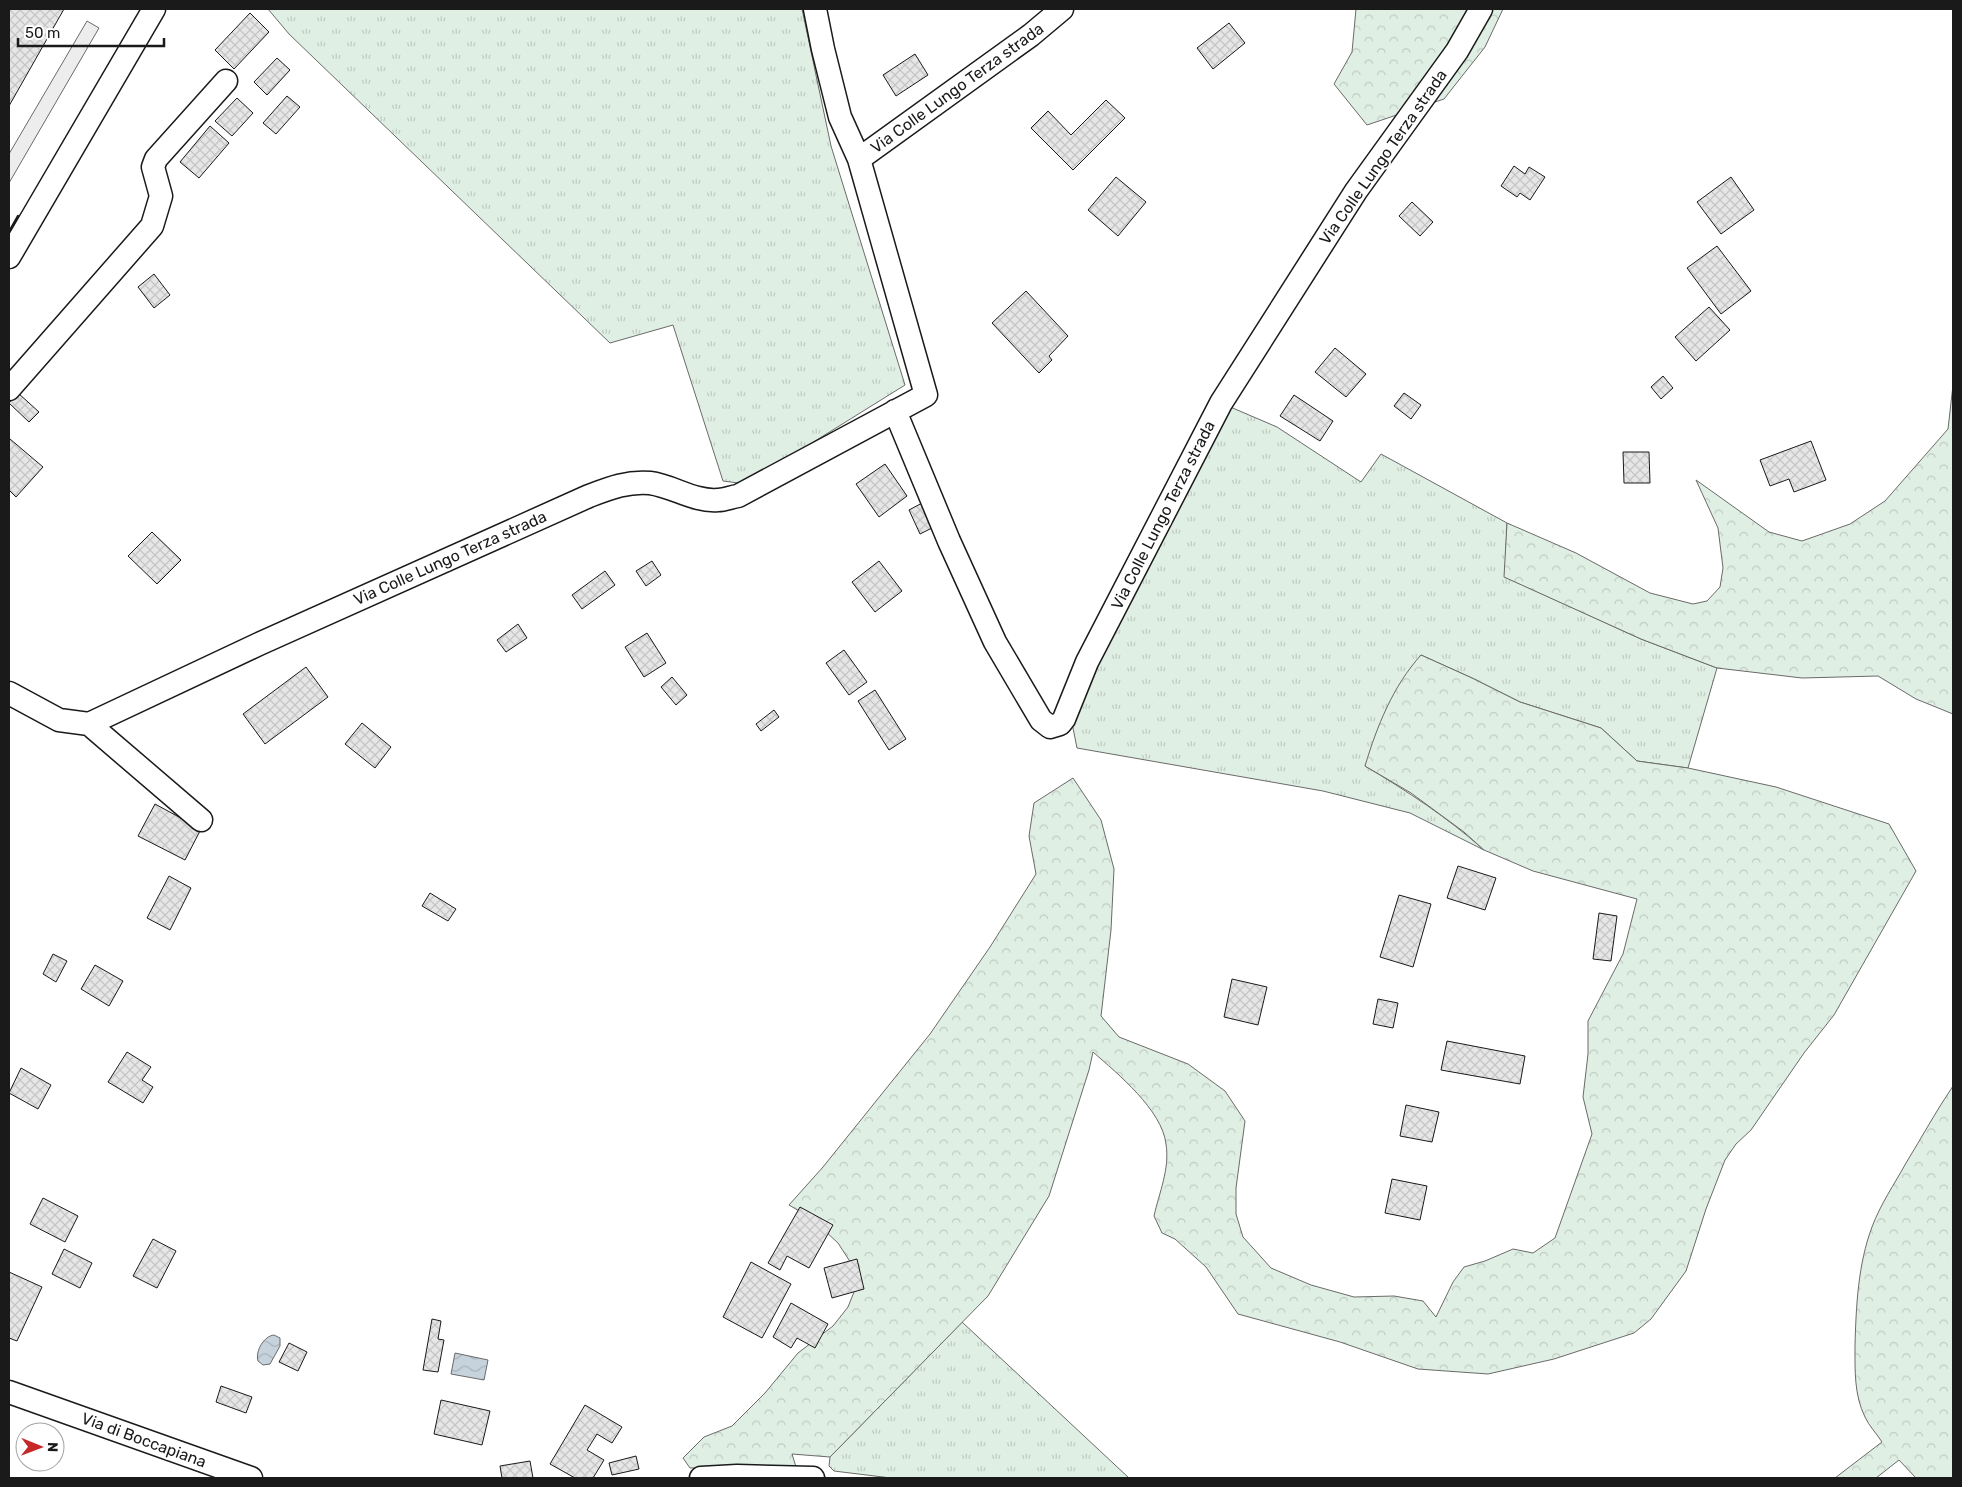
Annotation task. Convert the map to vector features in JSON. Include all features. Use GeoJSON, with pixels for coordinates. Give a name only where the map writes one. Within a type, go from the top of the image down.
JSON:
{"type":"FeatureCollection","features":[{"type":"Feature","properties":{"kind":"street"},"geometry":{"type":"LineString","coordinates":[[9,257],[154,9]]}},
{"type":"Feature","properties":{"kind":"street"},"geometry":{"type":"LineString","coordinates":[[815,9],[840,117],[859,159]]}},
{"type":"Feature","properties":{"kind":"street","name":"Via Colle Lungo Terza strada"},"geometry":{"type":"LineString","coordinates":[[89,724],[259,644],[589,496],[621,484],[636,483],[652,484],[694,497],[718,500],[738,496],[926,395],[859,159],[1032,35],[1062,9]]}},
{"type":"Feature","properties":{"kind":"street","name":"Via Colle Lungo Terza strada"},"geometry":{"type":"LineString","coordinates":[[895,412],[949,541],[995,642],[1041,720],[1050,727],[1056,727],[1064,719],[1087,662],[1221,403],[1356,191],[1457,50],[1482,9]]}},
{"type":"Feature","properties":{"kind":"street"},"geometry":{"type":"LineString","coordinates":[[9,389],[152,226],[161,196],[154,166],[156,160],[226,80]]}},
{"type":"Feature","properties":{"kind":"street"},"geometry":{"type":"LineString","coordinates":[[9,693],[59,720],[89,724],[201,820]]}},
{"type":"Feature","properties":{"kind":"street","name":"Via di Boccapiana"},"geometry":{"type":"LineString","coordinates":[[9,1392],[251,1478]]}},
{"type":"Feature","properties":{"kind":"street"},"geometry":{"type":"LineString","coordinates":[[701,1478],[737,1476],[813,1478]]}},
{"type":"Feature","properties":{"kind":"green space"},"geometry":{"type":"Polygon","coordinates":[[[268,9],[802,9],[831,146],[905,385],[746,484],[723,481],[673,325],[610,343],[289,34],[268,9]]]}},
{"type":"Feature","properties":{"kind":"green space"},"geometry":{"type":"Polygon","coordinates":[[[1356,9],[1503,9],[1485,47],[1444,99],[1367,125],[1334,84],[1352,52],[1356,9]]]}},
{"type":"Feature","properties":{"kind":"green space"},"geometry":{"type":"Polygon","coordinates":[[[1953,385],[1953,714],[1916,699],[1878,676],[1802,678],[1717,668],[1641,639],[1504,577],[1507,523],[1576,553],[1650,593],[1693,604],[1707,601],[1720,587],[1723,568],[1718,528],[1696,480],[1769,532],[1802,541],[1850,524],[1885,501],[1948,429],[1953,385]]]}},
{"type":"Feature","properties":{"kind":"green space"},"geometry":{"type":"Polygon","coordinates":[[[1221,403],[1277,427],[1361,482],[1381,454],[1507,523],[1505,577],[1641,639],[1717,668],[1688,768],[1637,761],[1601,728],[1520,702],[1421,655],[1365,766],[1456,826],[1484,850],[1410,813],[1323,791],[1077,748],[1069,708],[1221,403]]]}},
{"type":"Feature","properties":{"kind":"green space"},"geometry":{"type":"Polygon","coordinates":[[[1421,655],[1520,702],[1601,728],[1637,761],[1688,768],[1776,787],[1889,824],[1916,871],[1834,1015],[1804,1053],[1751,1130],[1736,1144],[1725,1160],[1706,1209],[1686,1271],[1651,1319],[1634,1333],[1554,1359],[1488,1374],[1418,1369],[1340,1342],[1238,1314],[1206,1267],[1175,1239],[1162,1233],[1154,1216],[1167,1163],[1163,1131],[1148,1106],[1093,1052],[1049,1196],[988,1296],[830,1457],[792,1454],[796,1467],[690,1468],[683,1458],[704,1437],[732,1426],[765,1393],[798,1353],[833,1326],[848,1307],[860,1277],[838,1243],[811,1218],[789,1205],[823,1167],[930,1034],[990,947],[1036,874],[1029,836],[1034,803],[1073,778],[1101,820],[1114,869],[1111,930],[1101,1016],[1119,1037],[1188,1064],[1225,1091],[1245,1121],[1236,1188],[1236,1214],[1243,1237],[1271,1268],[1311,1285],[1354,1297],[1394,1296],[1423,1301],[1436,1317],[1453,1282],[1464,1267],[1485,1261],[1513,1249],[1533,1253],[1555,1238],[1592,1134],[1583,1097],[1588,1054],[1588,1021],[1623,954],[1637,899],[1533,871],[1484,850],[1464,832],[1411,793],[1365,766],[1375,736],[1394,693],[1421,655]]]}},
{"type":"Feature","properties":{"kind":"green space"},"geometry":{"type":"Polygon","coordinates":[[[1953,1086],[1953,1478],[1916,1478],[1899,1460],[1876,1478],[1835,1478],[1882,1442],[1861,1409],[1856,1382],[1857,1301],[1867,1241],[1884,1202],[1953,1086]]]}},
{"type":"Feature","properties":{"kind":"green space"},"geometry":{"type":"Polygon","coordinates":[[[962,1322],[1129,1478],[891,1478],[834,1471],[829,1466],[830,1457],[962,1322]]]}},
{"type":"Feature","properties":{"kind":"shaded area"},"geometry":{"type":"Polygon","coordinates":[[[87,21],[99,28],[9,183],[9,154],[87,21]]]}},
{"type":"Feature","properties":{"kind":"water"},"geometry":{"type":"Polygon","coordinates":[[[274,1335],[280,1338],[280,1346],[270,1364],[263,1365],[258,1361],[257,1357],[259,1349],[267,1338],[274,1335]]]}},
{"type":"Feature","properties":{"kind":"water"},"geometry":{"type":"Polygon","coordinates":[[[455,1353],[488,1360],[484,1380],[451,1374],[455,1353]]]}},
{"type":"Feature","properties":{"kind":"building"},"geometry":{"type":"Polygon","coordinates":[[[9,9],[64,9],[9,106],[9,9]]]}},
{"type":"Feature","properties":{"kind":"building"},"geometry":{"type":"Polygon","coordinates":[[[250,13],[269,32],[234,69],[215,50],[250,13]]]}},
{"type":"Feature","properties":{"kind":"building"},"geometry":{"type":"Polygon","coordinates":[[[1229,23],[1245,43],[1213,69],[1197,48],[1229,23]]]}},
{"type":"Feature","properties":{"kind":"building"},"geometry":{"type":"Polygon","coordinates":[[[915,54],[928,75],[896,96],[883,75],[915,54]]]}},
{"type":"Feature","properties":{"kind":"building"},"geometry":{"type":"Polygon","coordinates":[[[277,58],[290,70],[267,95],[254,82],[277,58]]]}},
{"type":"Feature","properties":{"kind":"building"},"geometry":{"type":"Polygon","coordinates":[[[287,96],[300,107],[276,134],[263,123],[287,96]]]}},
{"type":"Feature","properties":{"kind":"building"},"geometry":{"type":"Polygon","coordinates":[[[237,98],[253,113],[232,136],[215,121],[237,98]]]}},
{"type":"Feature","properties":{"kind":"building"},"geometry":{"type":"Polygon","coordinates":[[[1106,100],[1125,118],[1073,170],[1031,128],[1048,111],[1071,135],[1106,100]]]}},
{"type":"Feature","properties":{"kind":"building"},"geometry":{"type":"Polygon","coordinates":[[[210,126],[229,143],[199,178],[180,162],[210,126]]]}},
{"type":"Feature","properties":{"kind":"building"},"geometry":{"type":"Polygon","coordinates":[[[1514,166],[1525,174],[1529,167],[1545,177],[1530,200],[1520,193],[1517,197],[1501,186],[1514,166]]]}},
{"type":"Feature","properties":{"kind":"building"},"geometry":{"type":"Polygon","coordinates":[[[1116,177],[1146,202],[1118,236],[1088,210],[1116,177]]]}},
{"type":"Feature","properties":{"kind":"building"},"geometry":{"type":"Polygon","coordinates":[[[1731,177],[1754,210],[1721,234],[1697,202],[1731,177]]]}},
{"type":"Feature","properties":{"kind":"building"},"geometry":{"type":"Polygon","coordinates":[[[1412,202],[1433,222],[1420,236],[1399,216],[1412,202]]]}},
{"type":"Feature","properties":{"kind":"building"},"geometry":{"type":"Polygon","coordinates":[[[1717,246],[1751,291],[1721,314],[1687,268],[1717,246]]]}},
{"type":"Feature","properties":{"kind":"building"},"geometry":{"type":"Polygon","coordinates":[[[154,274],[170,295],[154,308],[138,287],[154,274]]]}},
{"type":"Feature","properties":{"kind":"building"},"geometry":{"type":"Polygon","coordinates":[[[1026,291],[1068,336],[1049,356],[1052,360],[1039,373],[992,323],[1026,291]]]}},
{"type":"Feature","properties":{"kind":"building"},"geometry":{"type":"Polygon","coordinates":[[[1709,307],[1730,330],[1696,361],[1675,337],[1709,307]]]}},
{"type":"Feature","properties":{"kind":"building"},"geometry":{"type":"Polygon","coordinates":[[[1335,348],[1366,374],[1346,397],[1315,372],[1335,348]]]}},
{"type":"Feature","properties":{"kind":"building"},"geometry":{"type":"Polygon","coordinates":[[[1663,376],[1673,388],[1661,399],[1651,387],[1663,376]]]}},
{"type":"Feature","properties":{"kind":"building"},"geometry":{"type":"Polygon","coordinates":[[[18,393],[39,412],[29,422],[9,403],[18,393]]]}},
{"type":"Feature","properties":{"kind":"building"},"geometry":{"type":"Polygon","coordinates":[[[1404,393],[1421,405],[1411,419],[1394,406],[1404,393]]]}},
{"type":"Feature","properties":{"kind":"building"},"geometry":{"type":"Polygon","coordinates":[[[1294,395],[1333,421],[1320,441],[1280,416],[1294,395]]]}},
{"type":"Feature","properties":{"kind":"building"},"geometry":{"type":"Polygon","coordinates":[[[10,439],[43,467],[16,497],[9,490],[10,439]]]}},
{"type":"Feature","properties":{"kind":"building"},"geometry":{"type":"Polygon","coordinates":[[[1811,441],[1826,480],[1794,492],[1789,479],[1770,486],[1760,460],[1811,441]]]}},
{"type":"Feature","properties":{"kind":"building"},"geometry":{"type":"Polygon","coordinates":[[[1623,452],[1649,452],[1650,483],[1624,483],[1623,452]]]}},
{"type":"Feature","properties":{"kind":"building"},"geometry":{"type":"Polygon","coordinates":[[[885,464],[907,496],[879,517],[856,484],[885,464]]]}},
{"type":"Feature","properties":{"kind":"building"},"geometry":{"type":"Polygon","coordinates":[[[924,502],[936,526],[920,534],[909,510],[924,502]]]}},
{"type":"Feature","properties":{"kind":"building"},"geometry":{"type":"Polygon","coordinates":[[[152,532],[181,560],[157,584],[128,556],[152,532]]]}},
{"type":"Feature","properties":{"kind":"building"},"geometry":{"type":"Polygon","coordinates":[[[652,561],[661,575],[646,586],[636,571],[652,561]]]}},
{"type":"Feature","properties":{"kind":"building"},"geometry":{"type":"Polygon","coordinates":[[[879,561],[902,591],[875,612],[852,582],[879,561]]]}},
{"type":"Feature","properties":{"kind":"building"},"geometry":{"type":"Polygon","coordinates":[[[605,571],[615,585],[582,609],[572,595],[605,571]]]}},
{"type":"Feature","properties":{"kind":"building"},"geometry":{"type":"Polygon","coordinates":[[[518,624],[527,638],[506,652],[497,640],[518,624]]]}},
{"type":"Feature","properties":{"kind":"building"},"geometry":{"type":"Polygon","coordinates":[[[647,633],[666,663],[644,677],[625,647],[647,633]]]}},
{"type":"Feature","properties":{"kind":"building"},"geometry":{"type":"Polygon","coordinates":[[[844,650],[867,682],[849,695],[826,663],[844,650]]]}},
{"type":"Feature","properties":{"kind":"building"},"geometry":{"type":"Polygon","coordinates":[[[306,667],[328,697],[265,744],[243,714],[306,667]]]}},
{"type":"Feature","properties":{"kind":"building"},"geometry":{"type":"Polygon","coordinates":[[[672,677],[687,695],[676,705],[661,687],[672,677]]]}},
{"type":"Feature","properties":{"kind":"building"},"geometry":{"type":"Polygon","coordinates":[[[875,690],[906,739],[889,750],[858,701],[875,690]]]}},
{"type":"Feature","properties":{"kind":"building"},"geometry":{"type":"Polygon","coordinates":[[[774,710],[779,717],[761,731],[756,724],[774,710]]]}},
{"type":"Feature","properties":{"kind":"building"},"geometry":{"type":"Polygon","coordinates":[[[362,723],[391,747],[375,768],[345,744],[362,723]]]}},
{"type":"Feature","properties":{"kind":"building"},"geometry":{"type":"Polygon","coordinates":[[[155,804],[201,829],[185,860],[138,836],[155,804]]]}},
{"type":"Feature","properties":{"kind":"building"},"geometry":{"type":"Polygon","coordinates":[[[1458,866],[1496,878],[1485,910],[1447,898],[1458,866]]]}},
{"type":"Feature","properties":{"kind":"building"},"geometry":{"type":"Polygon","coordinates":[[[169,876],[191,888],[170,930],[147,918],[169,876]]]}},
{"type":"Feature","properties":{"kind":"building"},"geometry":{"type":"Polygon","coordinates":[[[430,893],[456,909],[448,921],[422,906],[430,893]]]}},
{"type":"Feature","properties":{"kind":"building"},"geometry":{"type":"Polygon","coordinates":[[[1399,895],[1431,904],[1413,967],[1380,957],[1399,895]]]}},
{"type":"Feature","properties":{"kind":"building"},"geometry":{"type":"Polygon","coordinates":[[[1599,913],[1617,916],[1611,961],[1593,959],[1599,913]]]}},
{"type":"Feature","properties":{"kind":"building"},"geometry":{"type":"Polygon","coordinates":[[[53,954],[67,961],[56,982],[43,974],[53,954]]]}},
{"type":"Feature","properties":{"kind":"building"},"geometry":{"type":"Polygon","coordinates":[[[95,965],[123,981],[109,1006],[81,989],[95,965]]]}},
{"type":"Feature","properties":{"kind":"building"},"geometry":{"type":"Polygon","coordinates":[[[1232,979],[1267,987],[1258,1025],[1224,1017],[1232,979]]]}},
{"type":"Feature","properties":{"kind":"building"},"geometry":{"type":"Polygon","coordinates":[[[1378,999],[1398,1003],[1393,1028],[1373,1024],[1378,999]]]}},
{"type":"Feature","properties":{"kind":"building"},"geometry":{"type":"Polygon","coordinates":[[[1447,1041],[1525,1056],[1520,1084],[1441,1070],[1447,1041]]]}},
{"type":"Feature","properties":{"kind":"building"},"geometry":{"type":"Polygon","coordinates":[[[127,1052],[151,1067],[142,1080],[153,1087],[143,1103],[108,1082],[127,1052]]]}},
{"type":"Feature","properties":{"kind":"building"},"geometry":{"type":"Polygon","coordinates":[[[21,1068],[51,1085],[38,1109],[9,1093],[21,1068]]]}},
{"type":"Feature","properties":{"kind":"building"},"geometry":{"type":"Polygon","coordinates":[[[1406,1105],[1439,1112],[1432,1142],[1400,1136],[1406,1105]]]}},
{"type":"Feature","properties":{"kind":"building"},"geometry":{"type":"Polygon","coordinates":[[[1392,1179],[1427,1186],[1420,1220],[1385,1213],[1392,1179]]]}},
{"type":"Feature","properties":{"kind":"building"},"geometry":{"type":"Polygon","coordinates":[[[43,1198],[78,1216],[65,1242],[30,1224],[43,1198]]]}},
{"type":"Feature","properties":{"kind":"building"},"geometry":{"type":"Polygon","coordinates":[[[800,1207],[833,1225],[809,1268],[787,1256],[780,1270],[768,1263],[800,1207]]]}},
{"type":"Feature","properties":{"kind":"building"},"geometry":{"type":"Polygon","coordinates":[[[153,1239],[176,1251],[157,1288],[133,1276],[153,1239]]]}},
{"type":"Feature","properties":{"kind":"building"},"geometry":{"type":"Polygon","coordinates":[[[64,1249],[92,1263],[80,1288],[52,1274],[64,1249]]]}},
{"type":"Feature","properties":{"kind":"building"},"geometry":{"type":"Polygon","coordinates":[[[857,1259],[864,1289],[832,1298],[824,1268],[857,1259]]]}},
{"type":"Feature","properties":{"kind":"building"},"geometry":{"type":"Polygon","coordinates":[[[751,1262],[791,1284],[762,1338],[723,1317],[751,1262]]]}},
{"type":"Feature","properties":{"kind":"building"},"geometry":{"type":"Polygon","coordinates":[[[9,1272],[42,1287],[17,1341],[9,1338],[9,1272]]]}},
{"type":"Feature","properties":{"kind":"building"},"geometry":{"type":"Polygon","coordinates":[[[791,1303],[828,1324],[815,1348],[797,1338],[791,1348],[773,1337],[791,1303]]]}},
{"type":"Feature","properties":{"kind":"building"},"geometry":{"type":"Polygon","coordinates":[[[432,1319],[441,1321],[438,1339],[444,1340],[438,1372],[423,1370],[432,1319]]]}},
{"type":"Feature","properties":{"kind":"building"},"geometry":{"type":"Polygon","coordinates":[[[289,1343],[307,1352],[298,1371],[279,1362],[289,1343]]]}},
{"type":"Feature","properties":{"kind":"building"},"geometry":{"type":"Polygon","coordinates":[[[221,1386],[252,1397],[246,1413],[216,1402],[221,1386]]]}},
{"type":"Feature","properties":{"kind":"building"},"geometry":{"type":"Polygon","coordinates":[[[441,1400],[490,1411],[482,1445],[434,1434],[441,1400]]]}},
{"type":"Feature","properties":{"kind":"building"},"geometry":{"type":"Polygon","coordinates":[[[585,1405],[622,1427],[612,1443],[597,1434],[587,1450],[604,1460],[593,1478],[575,1478],[550,1464],[585,1405]]]}},
{"type":"Feature","properties":{"kind":"building"},"geometry":{"type":"Polygon","coordinates":[[[636,1456],[639,1469],[612,1475],[609,1463],[636,1456]]]}},
{"type":"Feature","properties":{"kind":"building"},"geometry":{"type":"Polygon","coordinates":[[[530,1461],[533,1478],[502,1478],[500,1466],[530,1461]]]}},
{"type":"Feature","properties":{"kind":"wall"},"geometry":{"type":"LineString","coordinates":[[9,232],[18,216]]}}]}
